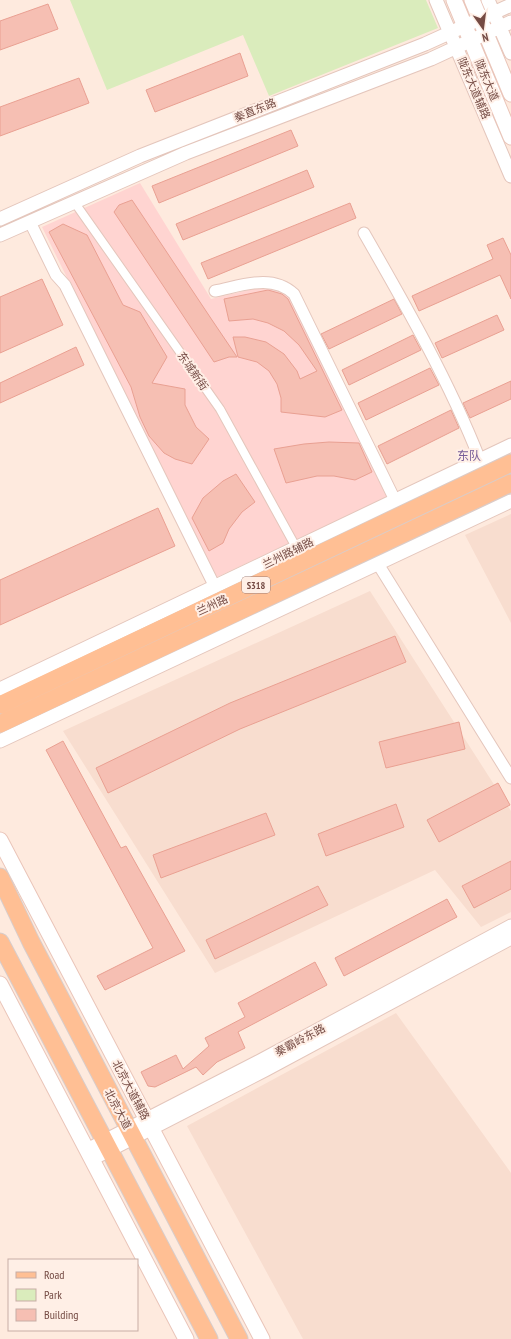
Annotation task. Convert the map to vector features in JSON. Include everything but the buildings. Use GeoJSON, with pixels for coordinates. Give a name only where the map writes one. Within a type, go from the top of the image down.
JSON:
{"type":"FeatureCollection","features":[{"type":"Feature","properties":{"kind":"main road","name":"陇东大道"},"geometry":{"type":"LineString","coordinates":[[454,0],[511,137]]}},
{"type":"Feature","properties":{"kind":"main road","name":"陇东大道"},"geometry":{"type":"LineString","coordinates":[[472,0],[511,94]]}},
{"type":"Feature","properties":{"kind":"main road","name":"兰州路"},"geometry":{"type":"LineString","coordinates":[[0,706],[511,464]]}},
{"type":"Feature","properties":{"kind":"main road","name":"兰州路"},"geometry":{"type":"LineString","coordinates":[[0,724],[511,483]]}},
{"type":"Feature","properties":{"kind":"main road","name":"北京大道辅路"},"geometry":{"type":"LineString","coordinates":[[0,840],[262,1339]]}},
{"type":"Feature","properties":{"kind":"main road","name":"北京大道"},"geometry":{"type":"LineString","coordinates":[[0,877],[30,942],[238,1339]]}},
{"type":"Feature","properties":{"kind":"main road"},"geometry":{"type":"LineString","coordinates":[[0,942],[209,1339]]}},
{"type":"Feature","properties":{"kind":"main road"},"geometry":{"type":"LineString","coordinates":[[0,984],[186,1339]]}},
{"type":"Feature","properties":{"kind":"street","name":"陇东大道辅路"},"geometry":{"type":"LineString","coordinates":[[436,0],[511,176]]}},
{"type":"Feature","properties":{"kind":"street"},"geometry":{"type":"LineString","coordinates":[[488,0],[494,13],[505,24],[511,53]]}},
{"type":"Feature","properties":{"kind":"street","name":"秦直东路"},"geometry":{"type":"LineString","coordinates":[[483,26],[494,13],[511,6]]}},
{"type":"Feature","properties":{"kind":"street","name":"秦直东路"},"geometry":{"type":"LineString","coordinates":[[0,235],[186,153],[431,59],[456,47],[468,33],[483,26],[505,24]]}},
{"type":"Feature","properties":{"kind":"street","name":"秦直东路"},"geometry":{"type":"LineString","coordinates":[[0,219],[140,156],[450,33],[468,33]]}},
{"type":"Feature","properties":{"kind":"street","name":"东城新街"},"geometry":{"type":"LineString","coordinates":[[75,203],[220,409],[297,549]]}},
{"type":"Feature","properties":{"kind":"street"},"geometry":{"type":"LineString","coordinates":[[30,222],[56,275],[65,285],[215,587]]}},
{"type":"Feature","properties":{"kind":"street"},"geometry":{"type":"LineString","coordinates":[[364,233],[411,315],[467,428],[480,460]]}},
{"type":"Feature","properties":{"kind":"street"},"geometry":{"type":"LineString","coordinates":[[215,291],[264,281],[286,287],[294,294],[395,500]]}},
{"type":"Feature","properties":{"kind":"street","name":"兰州路辅路"},"geometry":{"type":"LineString","coordinates":[[0,689],[297,549],[395,500],[511,445]]}},
{"type":"Feature","properties":{"kind":"street"},"geometry":{"type":"LineString","coordinates":[[0,741],[511,500]]}},
{"type":"Feature","properties":{"kind":"street"},"geometry":{"type":"LineString","coordinates":[[378,564],[511,778]]}},
{"type":"Feature","properties":{"kind":"street","name":"秦霸岭东路"},"geometry":{"type":"LineString","coordinates":[[149,1124],[274,1054],[511,926]]}},
{"type":"Feature","properties":{"kind":"street","name":"秦霸岭东路"},"geometry":{"type":"LineString","coordinates":[[89,1155],[511,938]]}},
{"type":"Feature","properties":{"kind":"shaded area"},"geometry":{"type":"Polygon","coordinates":[[[140,183],[211,299],[269,285],[293,294],[388,497],[215,578],[42,227],[140,183]]]}},
{"type":"Feature","properties":{"kind":"shaded area"},"geometry":{"type":"Polygon","coordinates":[[[511,514],[511,623],[465,535],[511,514]]]}},
{"type":"Feature","properties":{"kind":"shaded area"},"geometry":{"type":"Polygon","coordinates":[[[370,591],[511,811],[511,912],[481,927],[435,870],[215,973],[63,731],[370,591]]]}},
{"type":"Feature","properties":{"kind":"shaded area"},"geometry":{"type":"Polygon","coordinates":[[[396,1013],[511,1173],[511,1339],[303,1339],[187,1126],[396,1013]]]}},
{"type":"Feature","properties":{"kind":"green space"},"geometry":{"type":"Polygon","coordinates":[[[70,0],[426,0],[438,28],[269,96],[243,35],[107,90],[70,0]]]}},
{"type":"Feature","properties":{"kind":"district","name":"东队"},"geometry":{"type":"Point","coordinates":[469,455]}}]}
